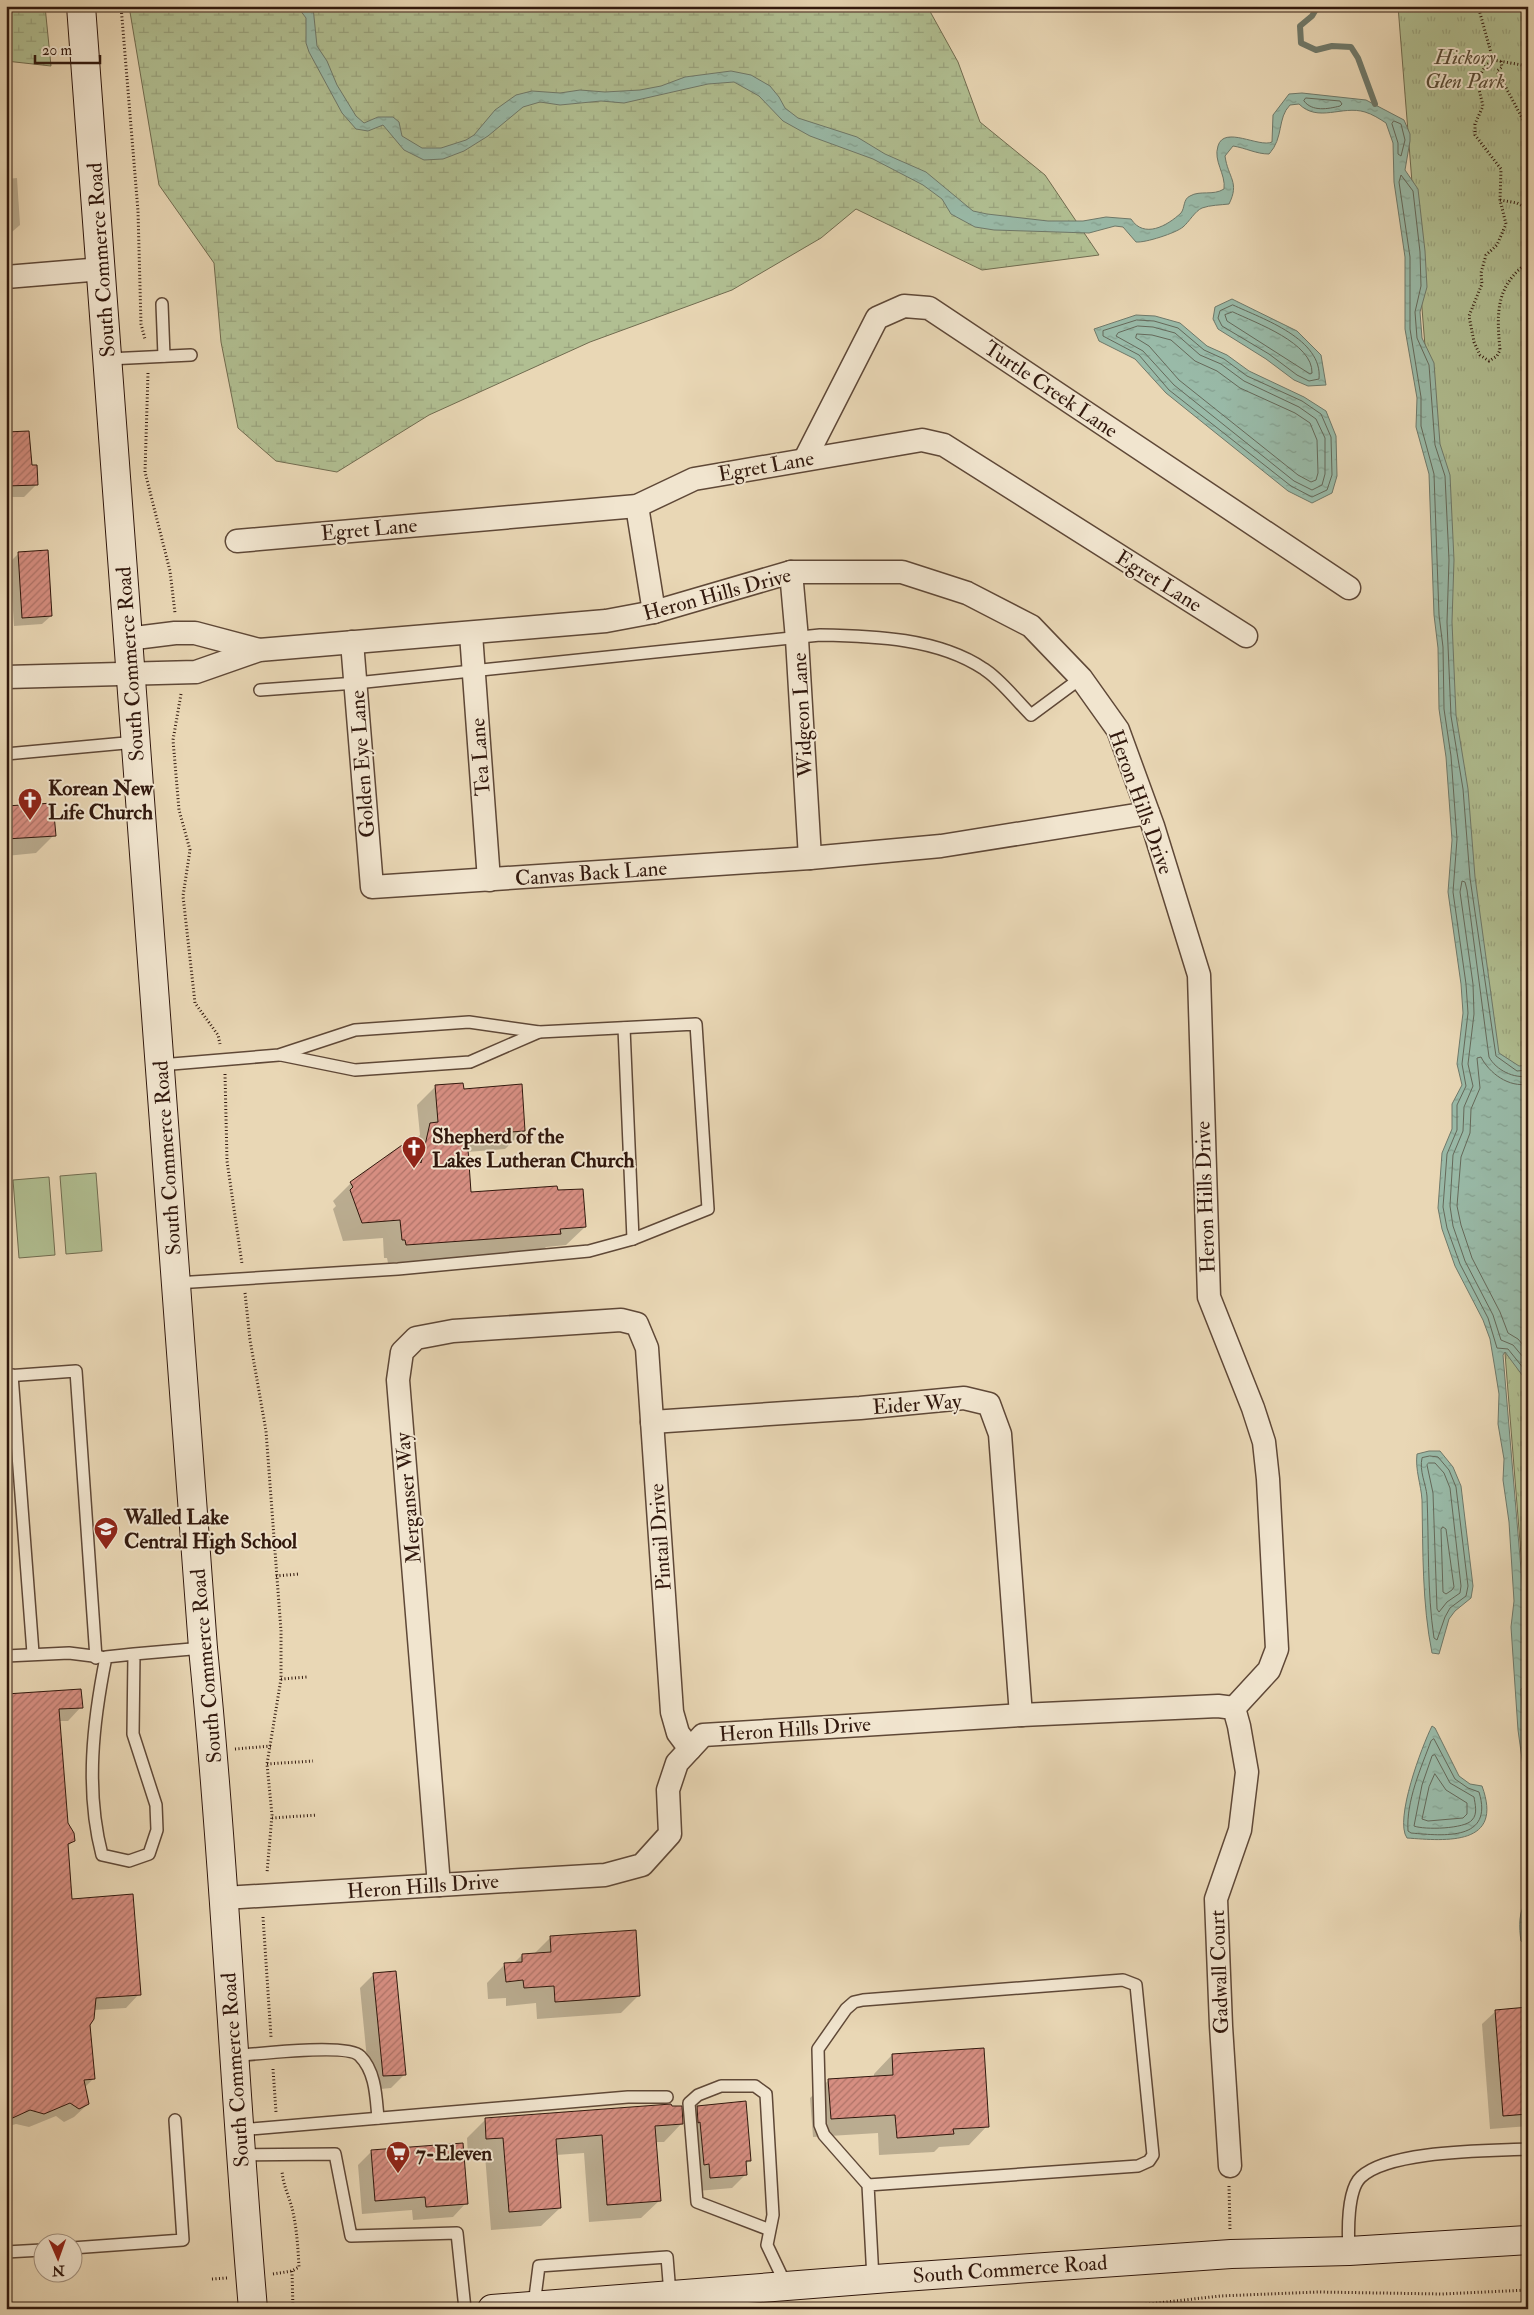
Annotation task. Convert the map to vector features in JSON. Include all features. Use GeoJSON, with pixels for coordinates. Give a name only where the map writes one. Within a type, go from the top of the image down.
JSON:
{"type":"FeatureCollection","features":[{"type":"Feature","properties":{"kind":"street","name":"South Commerce Road"},"geometry":{"type":"LineString","coordinates":[[81,6],[203,1648],[214,1752],[253,2309]]}},
{"type":"Feature","properties":{"kind":"street"},"geometry":{"type":"LineString","coordinates":[[6,277],[102,269]]}},
{"type":"Feature","properties":{"kind":"street","name":"Turtle Creek Lane"},"geometry":{"type":"LineString","coordinates":[[805,459],[877,318],[904,306],[929,308],[1349,588]]}},
{"type":"Feature","properties":{"kind":"street","name":"Egret Lane"},"geometry":{"type":"LineString","coordinates":[[237,541],[637,506],[694,479],[922,440],[944,444],[1246,636]]}},
{"type":"Feature","properties":{"kind":"street"},"geometry":{"type":"LineString","coordinates":[[637,506],[654,612]]}},
{"type":"Feature","properties":{"kind":"street","name":"Heron Hills Drive"},"geometry":{"type":"LineString","coordinates":[[6,677],[196,672],[259,650],[471,634],[606,621],[654,612],[791,572],[902,572],[967,594],[1031,626],[1081,678],[1118,730],[1148,813],[1199,975],[1209,1297],[1253,1408],[1264,1442],[1268,1479],[1277,1649],[1269,1670],[1226,1707],[1021,1715],[703,1735],[677,1763],[668,1790],[670,1834],[642,1865],[605,1875],[224,1898]]}},
{"type":"Feature","properties":{"kind":"street","name":"Widgeon Lane"},"geometry":{"type":"LineString","coordinates":[[791,572],[797,639],[810,858]]}},
{"type":"Feature","properties":{"kind":"street","name":"Heron Hills Drive"},"geometry":{"type":"LineString","coordinates":[[127,639],[175,633],[195,633],[259,650]]}},
{"type":"Feature","properties":{"kind":"street","name":"Tea Lane"},"geometry":{"type":"LineString","coordinates":[[471,634],[489,880]]}},
{"type":"Feature","properties":{"kind":"street","name":"Golden Eye Lane"},"geometry":{"type":"LineString","coordinates":[[352,642],[372,887]]}},
{"type":"Feature","properties":{"kind":"street","name":"Canvas Back Lane"},"geometry":{"type":"LineString","coordinates":[[372,887],[810,858],[940,846],[1148,813]]}},
{"type":"Feature","properties":{"kind":"street","name":"Merganser Way"},"geometry":{"type":"LineString","coordinates":[[439,1886],[398,1380],[402,1352],[416,1338],[452,1331],[621,1320],[637,1324]]}},
{"type":"Feature","properties":{"kind":"street","name":"Pintail Drive"},"geometry":{"type":"LineString","coordinates":[[637,1324],[647,1348],[672,1712],[678,1733],[690,1748]]}},
{"type":"Feature","properties":{"kind":"street","name":"Eider Way"},"geometry":{"type":"LineString","coordinates":[[652,1422],[860,1408],[964,1398],[989,1404],[1000,1434],[1021,1715]]}},
{"type":"Feature","properties":{"kind":"street","name":"Gadwall Court"},"geometry":{"type":"LineString","coordinates":[[1226,1707],[1239,1726],[1246,1772],[1240,1830],[1216,1899],[1221,2026],[1230,2166]]}},
{"type":"Feature","properties":{"kind":"street","name":"South Commerce Road"},"geometry":{"type":"LineString","coordinates":[[492,2309],[534,2305],[606,2305],[670,2294],[1231,2254],[1349,2251],[1528,2240]]}},
{"type":"Feature","properties":{"kind":"lane"},"geometry":{"type":"LineString","coordinates":[[162,304],[164,356]]}},
{"type":"Feature","properties":{"kind":"lane"},"geometry":{"type":"LineString","coordinates":[[108,359],[191,355]]}},
{"type":"Feature","properties":{"kind":"lane"},"geometry":{"type":"LineString","coordinates":[[260,690],[356,683],[797,639],[820,635],[857,636],[908,641],[951,653],[985,669],[1031,715],[1081,678]]}},
{"type":"Feature","properties":{"kind":"lane"},"geometry":{"type":"LineString","coordinates":[[6,754],[136,742]]}},
{"type":"Feature","properties":{"kind":"lane"},"geometry":{"type":"LineString","coordinates":[[160,1065],[279,1055],[355,1030],[470,1022],[539,1032],[696,1024],[708,1209],[632,1239],[589,1251],[398,1269],[176,1283]]}},
{"type":"Feature","properties":{"kind":"lane"},"geometry":{"type":"LineString","coordinates":[[624,1028],[632,1239]]}},
{"type":"Feature","properties":{"kind":"lane"},"geometry":{"type":"LineString","coordinates":[[279,1055],[355,1070],[470,1062],[539,1032]]}},
{"type":"Feature","properties":{"kind":"lane"},"geometry":{"type":"LineString","coordinates":[[34,1653],[9,1375],[76,1371],[101,1657],[91,1762],[95,1830],[102,1855],[129,1861],[149,1854],[157,1830],[156,1805],[133,1734],[134,1654]]}},
{"type":"Feature","properties":{"kind":"lane"},"geometry":{"type":"LineString","coordinates":[[6,1656],[34,1653],[69,1653],[101,1657],[203,1648]]}},
{"type":"Feature","properties":{"kind":"lane"},"geometry":{"type":"LineString","coordinates":[[868,2185],[1138,2166],[1149,2161],[1153,2155],[1136,1984],[1123,1980],[863,2000],[851,2004],[817,2050],[820,2126],[824,2135],[868,2185],[873,2279]]}},
{"type":"Feature","properties":{"kind":"lane"},"geometry":{"type":"LineString","coordinates":[[234,2056],[344,2050],[359,2055],[366,2064],[375,2087],[378,2118]]}},
{"type":"Feature","properties":{"kind":"lane"},"geometry":{"type":"LineString","coordinates":[[770,2230],[697,2202],[689,2103],[698,2095],[721,2086],[756,2086],[766,2094],[773,2215],[768,2245],[786,2285]]}},
{"type":"Feature","properties":{"kind":"lane"},"geometry":{"type":"LineString","coordinates":[[240,2142],[278,2127],[628,2097],[667,2096]]}},
{"type":"Feature","properties":{"kind":"lane"},"geometry":{"type":"LineString","coordinates":[[82,2247],[183,2240],[175,2120]]}},
{"type":"Feature","properties":{"kind":"lane"},"geometry":{"type":"LineString","coordinates":[[240,2142],[280,2154],[334,2154],[351,2236],[457,2233],[466,2309]]}},
{"type":"Feature","properties":{"kind":"lane"},"geometry":{"type":"LineString","coordinates":[[1349,2251],[1347,2224],[1353,2194],[1360,2177],[1390,2161],[1430,2155],[1528,2149]]}},
{"type":"Feature","properties":{"kind":"lane"},"geometry":{"type":"LineString","coordinates":[[6,2252],[32,2251]]}},
{"type":"Feature","properties":{"kind":"lane"},"geometry":{"type":"LineString","coordinates":[[534,2305],[539,2266],[667,2257],[670,2294]]}},
{"type":"Feature","properties":{"kind":"path"},"geometry":{"type":"LineString","coordinates":[[121,6],[138,211],[141,324],[149,356],[144,472],[170,571],[175,614],[175,633]]}},
{"type":"Feature","properties":{"kind":"path"},"geometry":{"type":"LineString","coordinates":[[1478,6],[1493,60]]}},
{"type":"Feature","properties":{"kind":"path"},"geometry":{"type":"LineString","coordinates":[[1528,68],[1522,64],[1493,60],[1483,69],[1477,81],[1483,106],[1475,124],[1475,136],[1501,169],[1500,200],[1506,224],[1497,246],[1486,254],[1481,274],[1482,284],[1469,316],[1474,342],[1480,355],[1489,360],[1498,356],[1500,350],[1498,310],[1506,283],[1522,267],[1528,269]]}},
{"type":"Feature","properties":{"kind":"path"},"geometry":{"type":"LineString","coordinates":[[1501,61],[1502,67],[1497,71],[1528,128]]}},
{"type":"Feature","properties":{"kind":"path"},"geometry":{"type":"LineString","coordinates":[[1500,200],[1517,203],[1528,209]]}},
{"type":"Feature","properties":{"kind":"path"},"geometry":{"type":"LineString","coordinates":[[178,673],[181,692],[173,740],[179,810],[190,850],[183,896],[195,1003],[218,1035],[224,1059],[226,1161],[244,1278],[250,1340],[266,1431],[281,1631],[281,1679],[272,1746],[267,1764],[272,1818],[263,1939],[278,2127]]}},
{"type":"Feature","properties":{"kind":"path"},"geometry":{"type":"LineString","coordinates":[[276,1576],[299,1574]]}},
{"type":"Feature","properties":{"kind":"path"},"geometry":{"type":"LineString","coordinates":[[281,1679],[307,1677]]}},
{"type":"Feature","properties":{"kind":"path"},"geometry":{"type":"LineString","coordinates":[[214,1752],[272,1746]]}},
{"type":"Feature","properties":{"kind":"path"},"geometry":{"type":"LineString","coordinates":[[267,1764],[312,1761]]}},
{"type":"Feature","properties":{"kind":"path"},"geometry":{"type":"LineString","coordinates":[[272,1818],[317,1815]]}},
{"type":"Feature","properties":{"kind":"path"},"geometry":{"type":"LineString","coordinates":[[280,2154],[283,2184],[293,2210],[298,2238],[299,2268],[292,2271],[294,2309]]}},
{"type":"Feature","properties":{"kind":"path"},"geometry":{"type":"LineString","coordinates":[[1230,2166],[1228,2170],[1231,2254]]}},
{"type":"Feature","properties":{"kind":"path"},"geometry":{"type":"LineString","coordinates":[[1104,2309],[1220,2296],[1318,2292],[1442,2294],[1528,2290]]}},
{"type":"Feature","properties":{"kind":"green space"},"geometry":{"type":"Polygon","coordinates":[[[6,6],[45,6],[51,66],[6,61],[6,6]]]}},
{"type":"Feature","properties":{"kind":"green space"},"geometry":{"type":"Polygon","coordinates":[[[129,6],[927,6],[958,62],[980,122],[1045,175],[1099,255],[982,270],[856,209],[821,238],[732,290],[590,342],[429,415],[337,472],[276,461],[238,428],[221,342],[214,263],[159,185],[129,6]]]}},
{"type":"Feature","properties":{"kind":"green space","name":"Hickory Glen Park"},"geometry":{"type":"Polygon","coordinates":[[[1398,6],[1528,6],[1528,1643],[1398,6]]]}},
{"type":"Feature","properties":{"kind":"green space"},"geometry":{"type":"Polygon","coordinates":[[[96,1173],[102,1251],[66,1254],[60,1176],[96,1173]]]}},
{"type":"Feature","properties":{"kind":"green space"},"geometry":{"type":"Polygon","coordinates":[[[49,1177],[55,1255],[19,1258],[13,1180],[49,1177]]]}},
{"type":"Feature","properties":{"kind":"water"},"geometry":{"type":"Polygon","coordinates":[[[297,6],[313,7],[317,46],[327,61],[337,85],[356,116],[364,123],[378,117],[393,117],[399,122],[402,136],[422,148],[441,148],[466,140],[474,135],[495,110],[516,95],[532,91],[560,93],[580,90],[605,92],[640,90],[661,86],[685,77],[731,71],[751,75],[770,86],[785,108],[798,118],[857,137],[885,154],[926,172],[973,211],[1048,221],[1083,221],[1106,217],[1131,219],[1142,228],[1149,229],[1162,226],[1181,213],[1188,197],[1198,193],[1215,192],[1224,189],[1217,157],[1218,146],[1222,140],[1227,137],[1234,137],[1266,143],[1272,142],[1273,115],[1289,94],[1302,93],[1366,100],[1404,120],[1410,134],[1405,170],[1418,189],[1425,251],[1427,287],[1420,312],[1422,338],[1434,363],[1440,444],[1450,475],[1454,560],[1452,622],[1456,715],[1468,789],[1475,877],[1499,1053],[1519,1066],[1528,1065],[1528,1383],[1505,1352],[1503,1355],[1525,1617],[1522,1638],[1528,1717],[1528,1802],[1518,1730],[1511,1627],[1514,1601],[1509,1522],[1503,1480],[1504,1459],[1498,1424],[1499,1394],[1490,1339],[1483,1320],[1455,1266],[1442,1229],[1438,1208],[1442,1153],[1452,1129],[1452,1104],[1462,1085],[1457,1064],[1463,1013],[1461,984],[1448,892],[1452,840],[1446,757],[1439,709],[1438,648],[1434,615],[1429,474],[1416,427],[1417,398],[1405,329],[1405,257],[1394,182],[1393,143],[1386,123],[1373,115],[1356,110],[1322,113],[1306,110],[1299,104],[1290,105],[1283,116],[1274,148],[1269,154],[1233,146],[1225,156],[1233,185],[1229,204],[1202,208],[1179,229],[1153,239],[1136,242],[1123,227],[1115,226],[1089,233],[994,230],[975,227],[951,214],[942,199],[923,185],[873,159],[810,136],[783,121],[759,96],[734,82],[708,84],[624,103],[601,101],[560,105],[540,102],[523,107],[488,136],[464,151],[443,159],[424,160],[404,150],[383,125],[368,131],[356,129],[342,113],[309,52],[306,43],[306,18],[297,6]]]}},
{"type":"Feature","properties":{"kind":"water"},"geometry":{"type":"Polygon","coordinates":[[[1232,299],[1297,331],[1321,355],[1326,385],[1308,386],[1294,380],[1266,359],[1218,329],[1213,319],[1215,307],[1232,299]]]}},
{"type":"Feature","properties":{"kind":"water"},"geometry":{"type":"Polygon","coordinates":[[[1136,315],[1155,316],[1180,323],[1207,346],[1227,355],[1249,371],[1304,397],[1326,411],[1336,436],[1337,476],[1332,493],[1312,503],[1288,491],[1166,393],[1135,359],[1099,341],[1094,329],[1136,315]]]}},
{"type":"Feature","properties":{"kind":"water"},"geometry":{"type":"Polygon","coordinates":[[[1440,1451],[1453,1467],[1461,1486],[1473,1586],[1471,1598],[1455,1611],[1449,1619],[1439,1654],[1432,1653],[1426,1615],[1422,1500],[1417,1466],[1417,1454],[1440,1451]]]}},
{"type":"Feature","properties":{"kind":"water"},"geometry":{"type":"Polygon","coordinates":[[[1432,1726],[1435,1728],[1459,1776],[1470,1784],[1482,1786],[1487,1806],[1485,1820],[1478,1830],[1468,1836],[1439,1840],[1407,1838],[1404,1829],[1404,1816],[1411,1783],[1432,1726]]]}},
{"type":"Feature","properties":{"kind":"water"},"geometry":{"type":"Polygon","coordinates":[[[1528,1900],[1528,1947],[1521,1941],[1520,1925],[1522,1908],[1528,1900]]]}},
{"type":"Feature","properties":{"kind":"building"},"geometry":{"type":"Polygon","coordinates":[[[29,431],[32,465],[37,465],[38,485],[6,486],[6,432],[29,431]]]}},
{"type":"Feature","properties":{"kind":"building"},"geometry":{"type":"Polygon","coordinates":[[[48,550],[52,616],[22,618],[18,552],[48,550]]]}},
{"type":"Feature","properties":{"kind":"building","name":"Korean New Life Church"},"geometry":{"type":"Polygon","coordinates":[[[53,803],[56,836],[6,839],[6,806],[53,803]]]}},
{"type":"Feature","properties":{"kind":"building","name":"Shepherd of the Lakes Lutheran Church"},"geometry":{"type":"Polygon","coordinates":[[[463,1083],[464,1089],[522,1084],[525,1131],[467,1135],[471,1192],[557,1186],[558,1190],[583,1189],[586,1227],[560,1229],[561,1234],[406,1245],[405,1240],[402,1240],[400,1220],[362,1223],[350,1190],[353,1187],[350,1182],[405,1143],[421,1163],[430,1123],[438,1122],[435,1085],[463,1083]]]}},
{"type":"Feature","properties":{"kind":"building"},"geometry":{"type":"Polygon","coordinates":[[[81,1689],[83,1708],[59,1709],[68,1823],[74,1833],[75,1841],[68,1844],[72,1899],[133,1894],[141,1995],[96,1998],[94,2019],[90,2025],[95,2079],[84,2080],[89,2104],[79,2109],[70,2103],[44,2114],[30,2110],[6,2121],[6,1694],[81,1689]]]}},
{"type":"Feature","properties":{"kind":"building"},"geometry":{"type":"Polygon","coordinates":[[[636,1930],[640,1996],[555,2002],[554,1986],[524,1988],[523,1980],[506,1982],[504,1963],[522,1962],[522,1954],[551,1952],[550,1936],[636,1930]]]}},
{"type":"Feature","properties":{"kind":"building"},"geometry":{"type":"Polygon","coordinates":[[[396,1971],[406,2075],[383,2076],[373,1973],[396,1971]]]}},
{"type":"Feature","properties":{"kind":"building"},"geometry":{"type":"Polygon","coordinates":[[[1528,2007],[1528,2114],[1503,2116],[1495,2010],[1528,2007]]]}},
{"type":"Feature","properties":{"kind":"building"},"geometry":{"type":"Polygon","coordinates":[[[984,2048],[989,2127],[953,2129],[954,2134],[897,2138],[895,2115],[831,2119],[828,2079],[893,2075],[892,2054],[984,2048]]]}},
{"type":"Feature","properties":{"kind":"building"},"geometry":{"type":"Polygon","coordinates":[[[746,2101],[751,2161],[746,2161],[747,2175],[710,2178],[709,2164],[704,2165],[697,2106],[746,2101]]]}},
{"type":"Feature","properties":{"kind":"building"},"geometry":{"type":"Polygon","coordinates":[[[671,2104],[672,2106],[682,2106],[683,2124],[655,2126],[661,2201],[607,2205],[602,2135],[556,2139],[561,2208],[509,2212],[503,2138],[486,2139],[485,2118],[671,2104]]]}},
{"type":"Feature","properties":{"kind":"building"},"geometry":{"type":"Polygon","coordinates":[[[463,2143],[468,2204],[426,2207],[425,2197],[375,2201],[371,2150],[463,2143]]]}},
{"type":"Feature","properties":{"kind":"waterway"},"geometry":{"type":"LineString","coordinates":[[1318,6],[1312,16],[1300,26],[1301,43],[1316,50],[1332,46],[1351,47],[1358,58],[1375,104]]}},
{"type":"Feature","properties":{"kind":"place","name":"Korean New Life Church"},"geometry":{"type":"Point","coordinates":[30,821]}},
{"type":"Feature","properties":{"kind":"place","name":"Shepherd of the Lakes Lutheran Church"},"geometry":{"type":"Point","coordinates":[414,1169]}},
{"type":"Feature","properties":{"kind":"place","name":"Walled Lake Central High School"},"geometry":{"type":"Point","coordinates":[106,1550]}},
{"type":"Feature","properties":{"kind":"place","name":"7-Eleven"},"geometry":{"type":"Point","coordinates":[398,2174]}}]}
